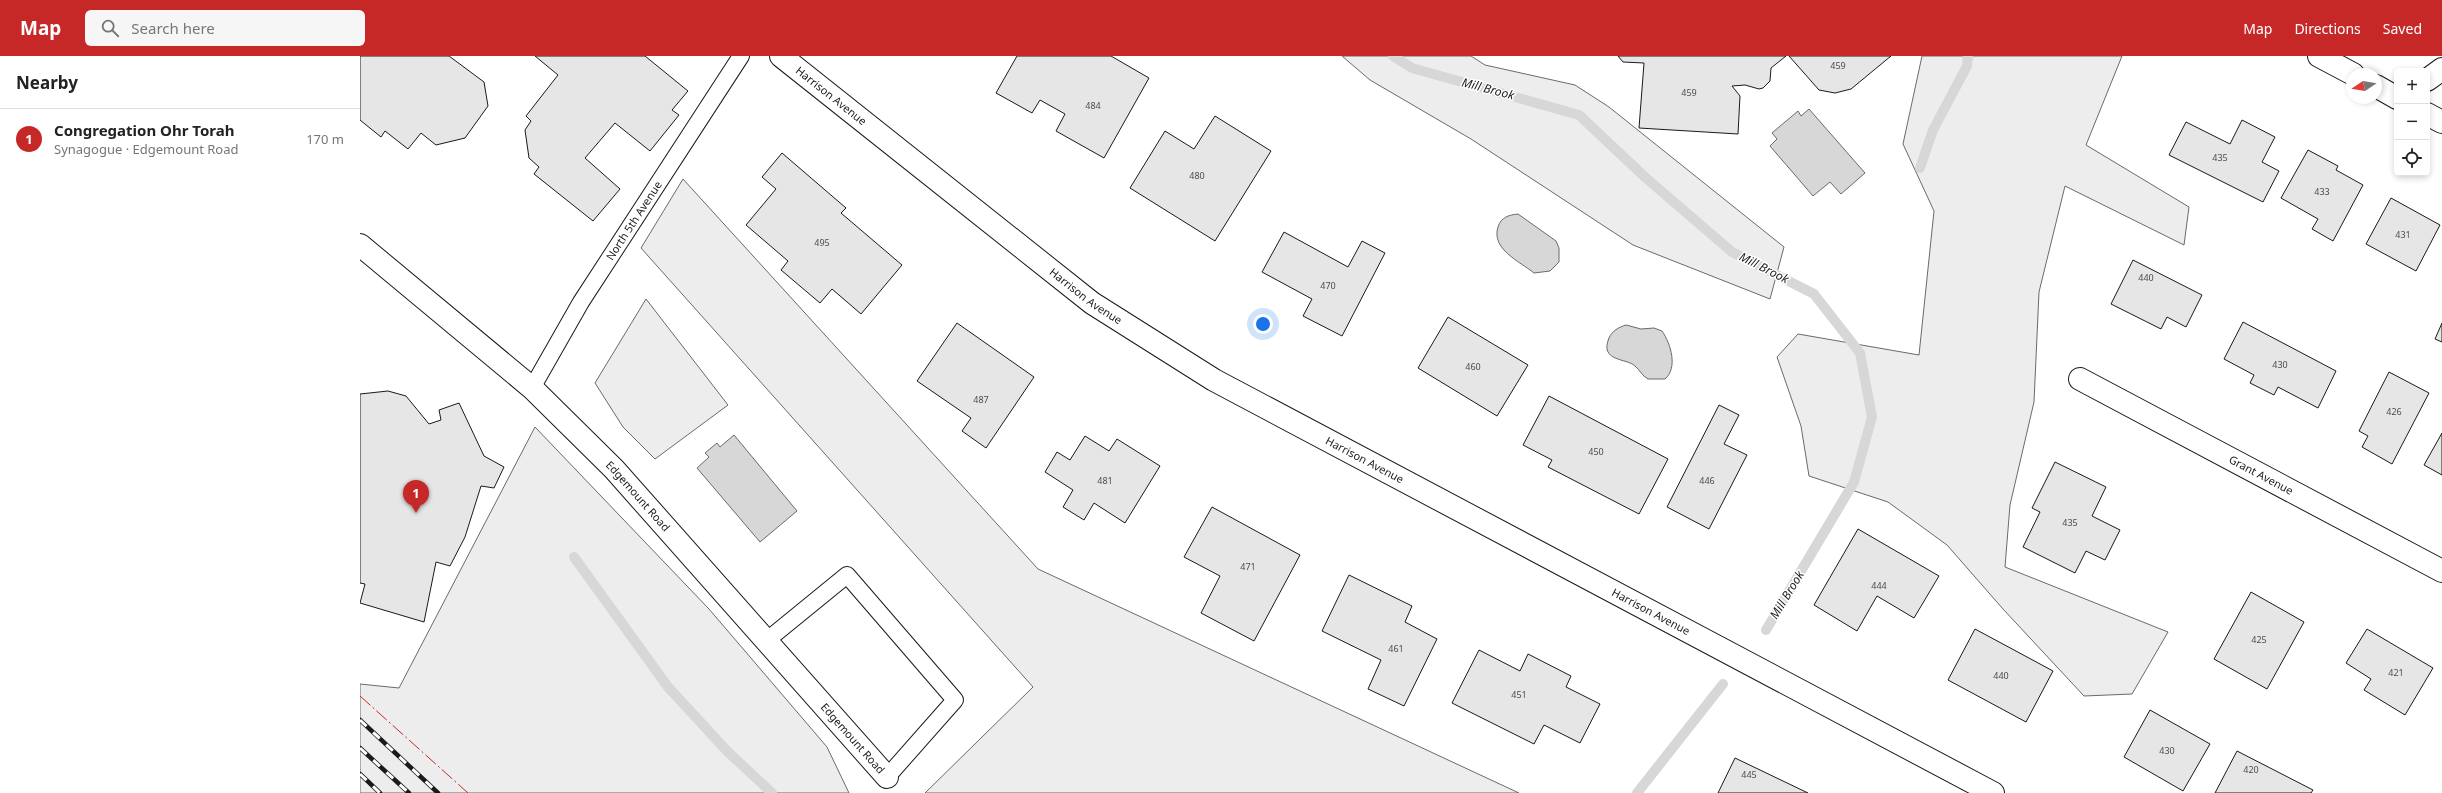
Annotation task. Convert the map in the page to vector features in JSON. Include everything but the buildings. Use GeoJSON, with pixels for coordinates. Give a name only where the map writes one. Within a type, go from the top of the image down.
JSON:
{"type":"FeatureCollection","features":[{"type":"Feature","properties":{"kind":"street","name":"Harrison Avenue"},"geometry":{"type":"LineString","coordinates":[[780,56],[1092,303],[1214,380],[1994,793]]}},
{"type":"Feature","properties":{"kind":"street"},"geometry":{"type":"LineString","coordinates":[[2319,56],[2346,70]]}},
{"type":"Feature","properties":{"kind":"street"},"geometry":{"type":"LineString","coordinates":[[2430,78],[2442,69]]}},
{"type":"Feature","properties":{"kind":"street"},"geometry":{"type":"LineString","coordinates":[[2382,89],[2394,96]]}},
{"type":"Feature","properties":{"kind":"street"},"geometry":{"type":"LineString","coordinates":[[2430,116],[2442,122]]}},
{"type":"Feature","properties":{"kind":"street","name":"Edgemount Road"},"geometry":{"type":"LineString","coordinates":[[360,245],[532,388],[614,469],[886,777]]}},
{"type":"Feature","properties":{"kind":"street","name":"Grant Avenue"},"geometry":{"type":"LineString","coordinates":[[2080,379],[2442,571]]}},
{"type":"Feature","properties":{"kind":"lane","name":"North 5th Avenue"},"geometry":{"type":"LineString","coordinates":[[532,388],[581,302],[741,56]]}},
{"type":"Feature","properties":{"kind":"lane"},"geometry":{"type":"LineString","coordinates":[[766,641],[847,575],[955,700],[886,777]]}},
{"type":"Feature","properties":{"kind":"shaded area"},"geometry":{"type":"Polygon","coordinates":[[[1342,56],[1471,56],[1485,65],[1575,85],[1609,107],[1784,247],[1770,299],[1633,245],[1471,139],[1370,80],[1342,56]]]}},
{"type":"Feature","properties":{"kind":"shaded area"},"geometry":{"type":"Polygon","coordinates":[[[1922,56],[2122,56],[2086,145],[2189,207],[2184,245],[2065,186],[2039,292],[2034,402],[2010,505],[2005,567],[2168,632],[2132,694],[2084,696],[2003,609],[1947,545],[1888,502],[1809,476],[1801,426],[1777,357],[1798,334],[1919,355],[1934,211],[1903,144],[1922,56]]]}},
{"type":"Feature","properties":{"kind":"shaded area"},"geometry":{"type":"Polygon","coordinates":[[[1809,109],[1865,173],[1841,194],[1830,182],[1813,196],[1770,146],[1777,139],[1772,133],[1798,111],[1801,116],[1809,109]]]}},
{"type":"Feature","properties":{"kind":"shaded area"},"geometry":{"type":"Polygon","coordinates":[[[683,179],[1038,569],[1519,793],[925,793],[1033,687],[641,248],[683,179]]]}},
{"type":"Feature","properties":{"kind":"shaded area"},"geometry":{"type":"Polygon","coordinates":[[[1518,214],[1556,241],[1559,248],[1559,262],[1550,271],[1534,273],[1514,259],[1502,248],[1497,235],[1499,224],[1503,219],[1518,214]]]}},
{"type":"Feature","properties":{"kind":"shaded area"},"geometry":{"type":"Polygon","coordinates":[[[646,299],[728,405],[655,459],[623,427],[595,383],[646,299]]]}},
{"type":"Feature","properties":{"kind":"shaded area"},"geometry":{"type":"Polygon","coordinates":[[[1626,325],[1641,329],[1654,328],[1662,331],[1668,342],[1672,356],[1671,369],[1665,379],[1648,379],[1631,363],[1615,358],[1608,351],[1607,346],[1612,333],[1626,325]]]}},
{"type":"Feature","properties":{"kind":"shaded area"},"geometry":{"type":"Polygon","coordinates":[[[535,427],[709,609],[827,747],[849,793],[360,793],[360,684],[399,688],[535,427]]]}},
{"type":"Feature","properties":{"kind":"shaded area"},"geometry":{"type":"Polygon","coordinates":[[[734,435],[797,511],[760,542],[697,468],[709,457],[705,453],[717,443],[720,447],[734,435]]]}},
{"type":"Feature","properties":{"kind":"waterway","name":"Mill Brook"},"geometry":{"type":"LineString","coordinates":[[1393,56],[1412,68],[1579,115],[1646,178],[1732,252],[1814,294],[1860,353],[1872,417],[1854,482],[1766,630]]}},
{"type":"Feature","properties":{"kind":"waterway"},"geometry":{"type":"LineString","coordinates":[[1920,168],[1933,130],[1967,66],[1968,56]]}},
{"type":"Feature","properties":{"kind":"waterway"},"geometry":{"type":"LineString","coordinates":[[574,557],[668,687],[727,751],[772,793]]}},
{"type":"Feature","properties":{"kind":"waterway","name":"Mill Brook"},"geometry":{"type":"LineString","coordinates":[[1637,793],[1723,684]]}},
{"type":"Feature","properties":{"kind":"railway"},"geometry":{"type":"LineString","coordinates":[[360,720],[438,793]]}},
{"type":"Feature","properties":{"kind":"railway"},"geometry":{"type":"LineString","coordinates":[[360,748],[409,793]]}},
{"type":"Feature","properties":{"kind":"railway"},"geometry":{"type":"LineString","coordinates":[[360,774],[380,793]]}},
{"type":"Feature","properties":{"kind":"power"},"geometry":{"type":"LineString","coordinates":[[360,696],[468,793]]}},
{"type":"Feature","properties":{"kind":"place","name":"Congregation Ohr Torah"},"geometry":{"type":"Point","coordinates":[416,513]}}]}
